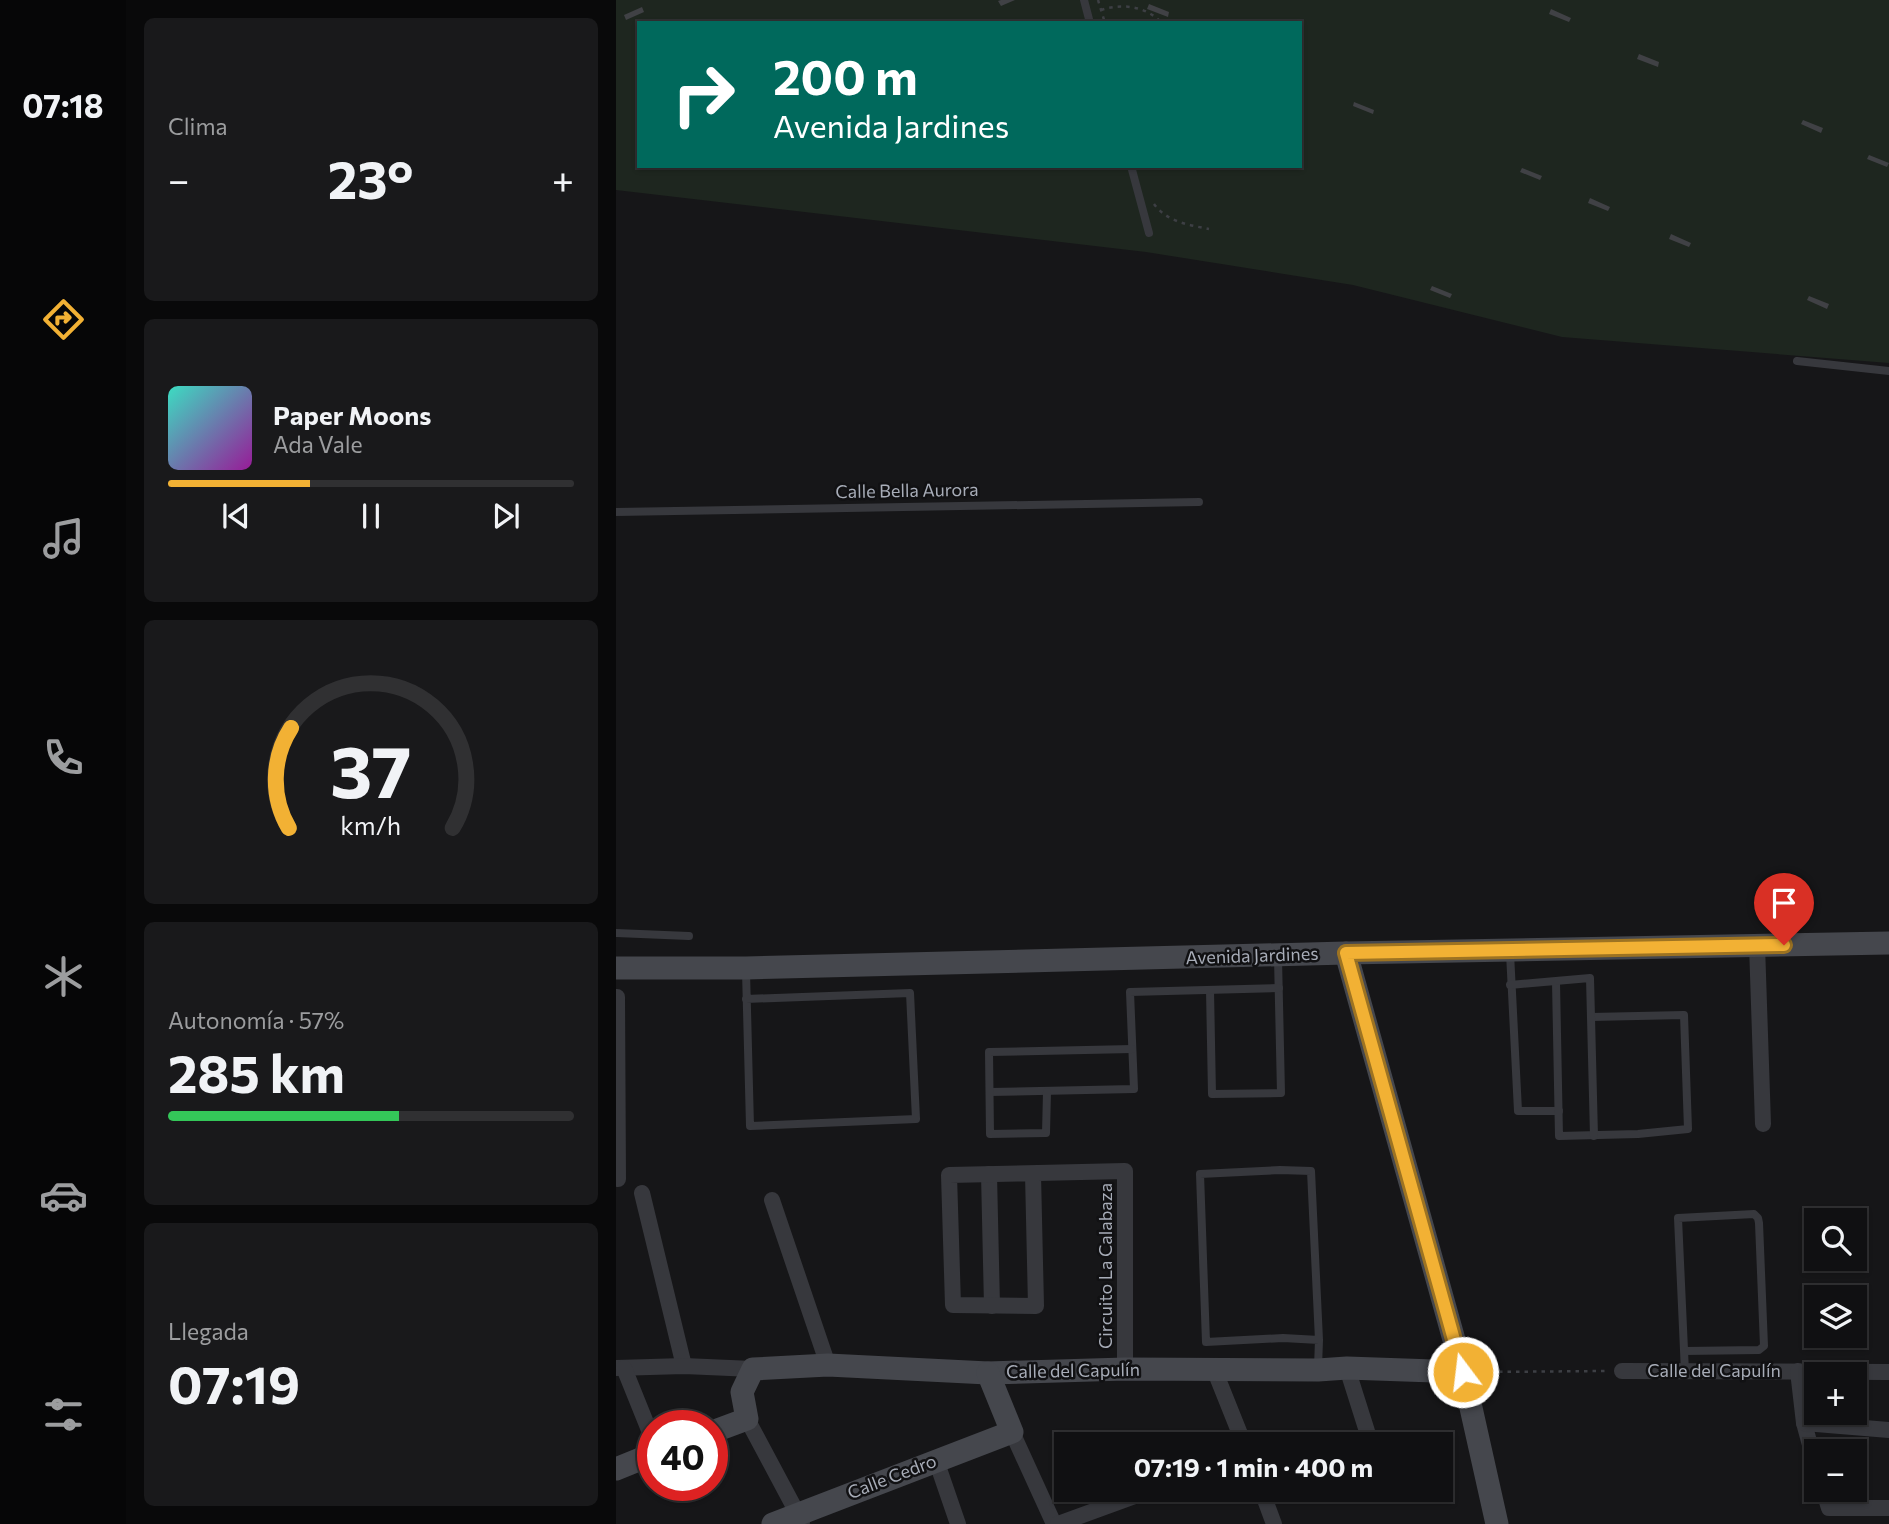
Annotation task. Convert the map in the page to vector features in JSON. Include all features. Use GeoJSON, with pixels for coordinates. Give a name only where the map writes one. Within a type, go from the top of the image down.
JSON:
{"type":"FeatureCollection","features":[{"type":"Feature","properties":{"kind":"street","name":"Avenida Jardines"},"geometry":{"type":"LineString","coordinates":[[616,968],[746,968],[1889,943]]}},
{"type":"Feature","properties":{"kind":"street"},"geometry":{"type":"LineString","coordinates":[[1757,945],[1763,1124]]}},
{"type":"Feature","properties":{"kind":"street"},"geometry":{"type":"LineString","coordinates":[[1346,953],[1463,1372],[1497,1524]]}},
{"type":"Feature","properties":{"kind":"street"},"geometry":{"type":"LineString","coordinates":[[617,997],[618,1179]]}},
{"type":"Feature","properties":{"kind":"street","name":"Circuito La Calabaza"},"geometry":{"type":"LineString","coordinates":[[1033,1174],[1036,1306],[953,1305],[949,1175],[1125,1171],[1125,1369]]}},
{"type":"Feature","properties":{"kind":"street"},"geometry":{"type":"LineString","coordinates":[[989,1174],[992,1306]]}},
{"type":"Feature","properties":{"kind":"street"},"geometry":{"type":"LineString","coordinates":[[642,1193],[684,1366]]}},
{"type":"Feature","properties":{"kind":"street"},"geometry":{"type":"LineString","coordinates":[[772,1200],[828,1365]]}},
{"type":"Feature","properties":{"kind":"street","name":"Calle del Capulín"},"geometry":{"type":"LineString","coordinates":[[620,1368],[684,1366],[753,1369],[828,1365],[988,1373],[1347,1368],[1463,1372]]}},
{"type":"Feature","properties":{"kind":"street"},"geometry":{"type":"LineString","coordinates":[[620,1368],[639,1410]]}},
{"type":"Feature","properties":{"kind":"street"},"geometry":{"type":"LineString","coordinates":[[1347,1368],[1367,1432]]}},
{"type":"Feature","properties":{"kind":"street"},"geometry":{"type":"LineString","coordinates":[[753,1369],[742,1392],[747,1419],[801,1519]]}},
{"type":"Feature","properties":{"kind":"street"},"geometry":{"type":"LineString","coordinates":[[1214,1369],[1239,1432]]}},
{"type":"Feature","properties":{"kind":"street","name":"Calle del Capulín"},"geometry":{"type":"LineString","coordinates":[[1622,1371],[1889,1372]]}},
{"type":"Feature","properties":{"kind":"street"},"geometry":{"type":"LineString","coordinates":[[1798,1371],[1804,1423]]}},
{"type":"Feature","properties":{"kind":"street"},"geometry":{"type":"LineString","coordinates":[[988,1373],[1012,1432],[1056,1524],[1118,1502]]}},
{"type":"Feature","properties":{"kind":"street"},"geometry":{"type":"LineString","coordinates":[[728,1426],[747,1419]]}},
{"type":"Feature","properties":{"kind":"street"},"geometry":{"type":"LineString","coordinates":[[1828,1425],[1889,1430]]}},
{"type":"Feature","properties":{"kind":"street","name":"Calle Cedro"},"geometry":{"type":"LineString","coordinates":[[773,1524],[801,1519],[936,1460],[1012,1432]]}},
{"type":"Feature","properties":{"kind":"street"},"geometry":{"type":"LineString","coordinates":[[616,1469],[637,1460]]}},
{"type":"Feature","properties":{"kind":"street"},"geometry":{"type":"LineString","coordinates":[[936,1460],[958,1524]]}},
{"type":"Feature","properties":{"kind":"street"},"geometry":{"type":"LineString","coordinates":[[1266,1502],[1274,1524]]}},
{"type":"Feature","properties":{"kind":"street"},"geometry":{"type":"LineString","coordinates":[[1827,1502],[1829,1508],[1889,1508]]}},
{"type":"Feature","properties":{"kind":"lane"},"geometry":{"type":"LineString","coordinates":[[1083,0],[1089,21]]}},
{"type":"Feature","properties":{"kind":"lane"},"geometry":{"type":"LineString","coordinates":[[1131,168],[1149,233]]}},
{"type":"Feature","properties":{"kind":"lane"},"geometry":{"type":"LineString","coordinates":[[1797,361],[1889,371]]}},
{"type":"Feature","properties":{"kind":"lane","name":"Calle Bella Aurora"},"geometry":{"type":"LineString","coordinates":[[616,512],[1199,502]]}},
{"type":"Feature","properties":{"kind":"lane"},"geometry":{"type":"LineString","coordinates":[[616,933],[689,936]]}},
{"type":"Feature","properties":{"kind":"lane"},"geometry":{"type":"LineString","coordinates":[[1510,950],[1518,1111],[1559,1111]]}},
{"type":"Feature","properties":{"kind":"lane"},"geometry":{"type":"LineString","coordinates":[[1210,990],[1212,1094],[1281,1093],[1278,956]]}},
{"type":"Feature","properties":{"kind":"lane"},"geometry":{"type":"LineString","coordinates":[[746,968],[746,999],[750,1126],[916,1119],[909,993],[746,999]]}},
{"type":"Feature","properties":{"kind":"lane"},"geometry":{"type":"LineString","coordinates":[[1510,985],[1590,978],[1594,1136]]}},
{"type":"Feature","properties":{"kind":"lane"},"geometry":{"type":"LineString","coordinates":[[1556,982],[1559,1136],[1688,1129],[1684,1015],[1591,1017]]}},
{"type":"Feature","properties":{"kind":"lane"},"geometry":{"type":"LineString","coordinates":[[990,1092],[1134,1089],[1130,992],[1279,988]]}},
{"type":"Feature","properties":{"kind":"lane"},"geometry":{"type":"LineString","coordinates":[[1047,1092],[1046,1133],[990,1134],[989,1052],[1132,1049]]}},
{"type":"Feature","properties":{"kind":"lane"},"geometry":{"type":"LineString","coordinates":[[1318,1370],[1319,1340],[1311,1171],[1200,1174],[1206,1342],[1283,1338],[1319,1340]]}},
{"type":"Feature","properties":{"kind":"lane"},"geometry":{"type":"LineString","coordinates":[[1685,1351],[1759,1350],[1764,1346],[1759,1223],[1754,1214],[1678,1218],[1685,1372]]}},
{"type":"Feature","properties":{"kind":"path"},"geometry":{"type":"LineString","coordinates":[[1098,0],[1104,21]]}},
{"type":"Feature","properties":{"kind":"path"},"geometry":{"type":"LineString","coordinates":[[1101,10],[1124,6],[1143,9],[1159,21]]}},
{"type":"Feature","properties":{"kind":"path"},"geometry":{"type":"LineString","coordinates":[[1152,203],[1159,212],[1181,224],[1209,229]]}},
{"type":"Feature","properties":{"kind":"path"},"geometry":{"type":"LineString","coordinates":[[1463,1372],[1622,1371]]}},
{"type":"Feature","properties":{"kind":"shaded area"},"geometry":{"type":"Polygon","coordinates":[[[616,0],[1889,0],[1889,363],[1562,337],[1353,285],[1146,252],[616,190],[616,0]]]}},
{"type":"Feature","properties":{"kind":"building"},"geometry":{"type":"Polygon","coordinates":[[[1015,0],[1001,6],[998,1],[1015,0]]]}},
{"type":"Feature","properties":{"kind":"building"},"geometry":{"type":"Polygon","coordinates":[[[1149,4],[1169,12],[1168,17],[1147,9],[1149,4]]]}},
{"type":"Feature","properties":{"kind":"building"},"geometry":{"type":"Polygon","coordinates":[[[642,7],[644,12],[626,20],[624,15],[642,7]]]}},
{"type":"Feature","properties":{"kind":"building"},"geometry":{"type":"Polygon","coordinates":[[[1551,9],[1571,18],[1569,22],[1549,14],[1551,9]]]}},
{"type":"Feature","properties":{"kind":"building"},"geometry":{"type":"Polygon","coordinates":[[[1639,54],[1659,62],[1658,67],[1637,59],[1639,54]]]}},
{"type":"Feature","properties":{"kind":"building"},"geometry":{"type":"Polygon","coordinates":[[[1354,102],[1374,110],[1373,114],[1353,106],[1354,102]]]}},
{"type":"Feature","properties":{"kind":"building"},"geometry":{"type":"Polygon","coordinates":[[[1803,120],[1823,128],[1821,133],[1801,124],[1803,120]]]}},
{"type":"Feature","properties":{"kind":"building"},"geometry":{"type":"Polygon","coordinates":[[[1869,155],[1889,163],[1887,167],[1867,159],[1869,155]]]}},
{"type":"Feature","properties":{"kind":"building"},"geometry":{"type":"Polygon","coordinates":[[[1522,168],[1542,176],[1540,180],[1520,172],[1522,168]]]}},
{"type":"Feature","properties":{"kind":"building"},"geometry":{"type":"Polygon","coordinates":[[[1590,198],[1610,207],[1608,211],[1588,203],[1590,198]]]}},
{"type":"Feature","properties":{"kind":"building"},"geometry":{"type":"Polygon","coordinates":[[[1671,234],[1691,243],[1689,247],[1669,239],[1671,234]]]}},
{"type":"Feature","properties":{"kind":"building"},"geometry":{"type":"Polygon","coordinates":[[[1432,286],[1452,294],[1450,298],[1430,290],[1432,286]]]}},
{"type":"Feature","properties":{"kind":"building"},"geometry":{"type":"Polygon","coordinates":[[[1809,296],[1829,304],[1827,309],[1807,300],[1809,296]]]}},
{"type":"Feature","properties":{"kind":"route"},"geometry":{"type":"LineString","coordinates":[[1463,1372],[1346,953],[1784,945]]}}]}
